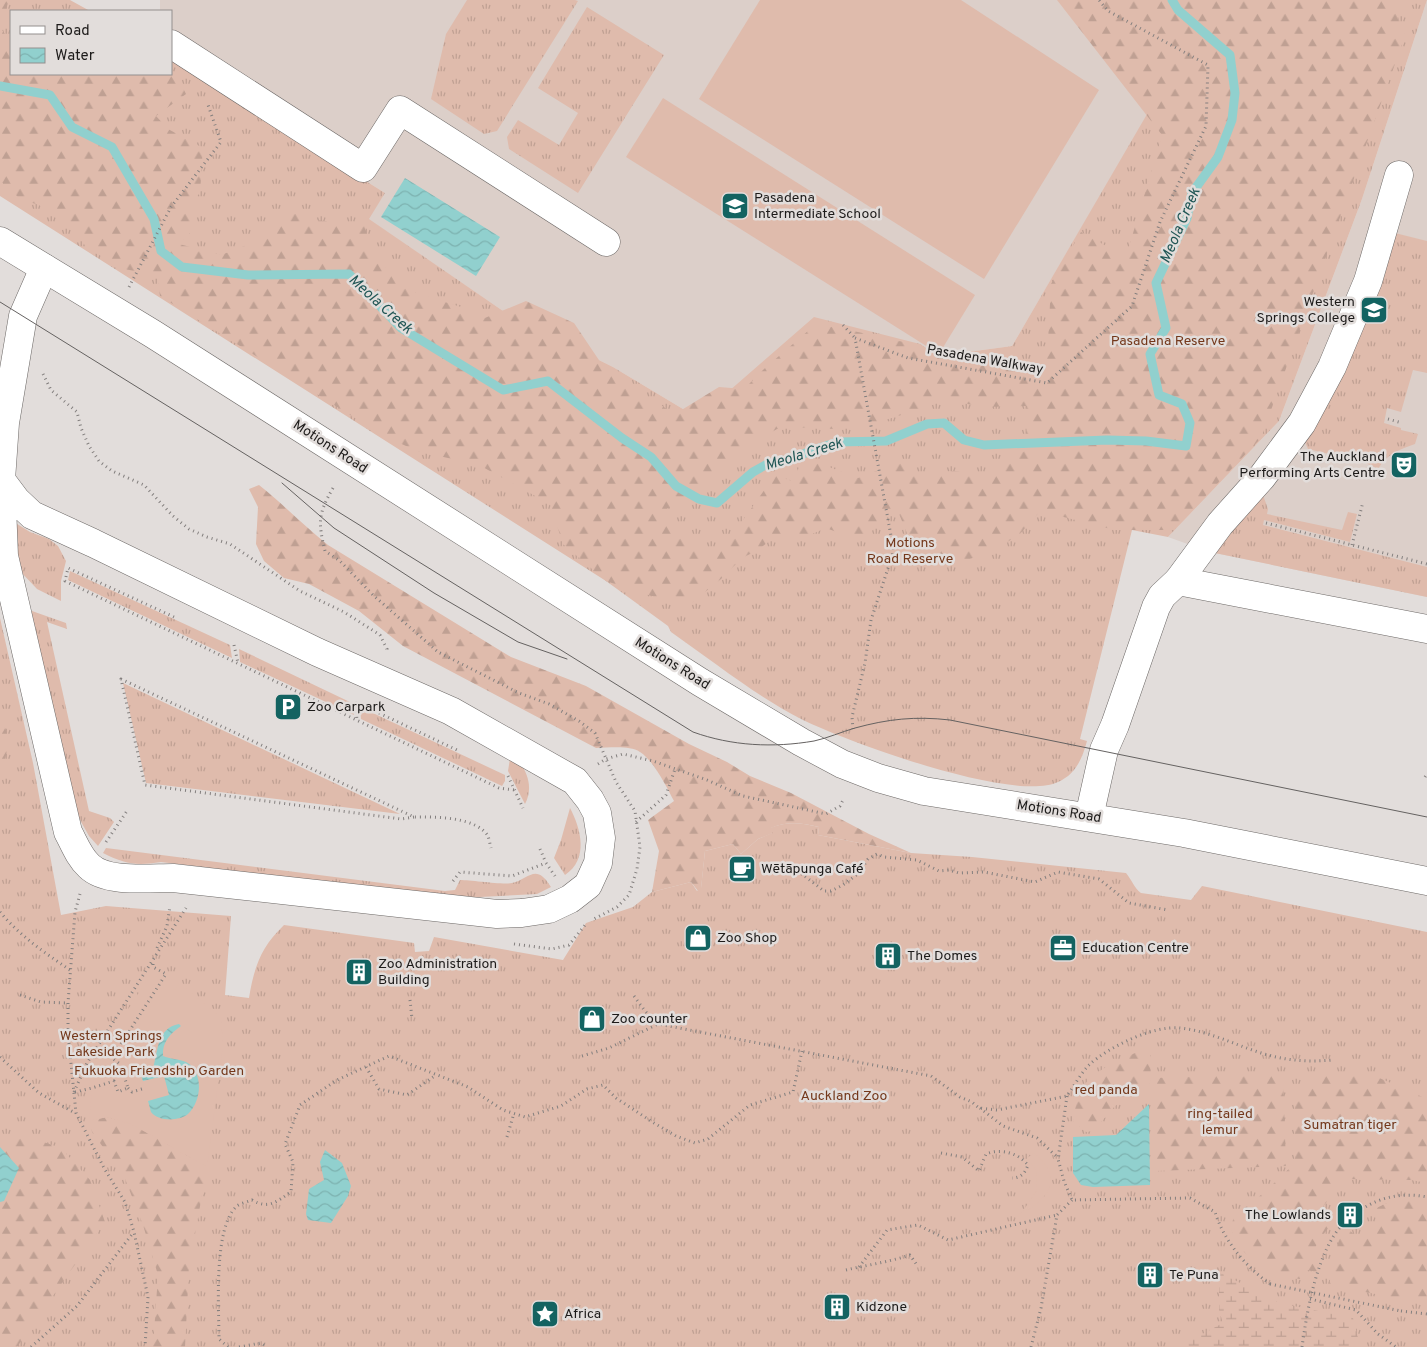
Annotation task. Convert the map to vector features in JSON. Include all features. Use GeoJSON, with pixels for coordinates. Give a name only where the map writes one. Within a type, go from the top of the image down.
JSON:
{"type":"FeatureCollection","features":[{"type":"Feature","properties":{"kind":"main road"},"geometry":{"type":"LineString","coordinates":[[172,45],[363,168],[400,110],[606,242]]}},
{"type":"Feature","properties":{"kind":"main road"},"geometry":{"type":"LineString","coordinates":[[1089,817],[1104,750],[1115,725],[1156,607],[1162,596],[1178,581],[1220,524],[1262,476],[1302,423],[1332,367],[1368,281],[1399,175]]}},
{"type":"Feature","properties":{"kind":"main road","name":"Motions Road"},"geometry":{"type":"LineString","coordinates":[[0,241],[153,334],[700,682],[824,755],[878,778],[924,790],[1184,834],[1427,881]]}},
{"type":"Feature","properties":{"kind":"main road"},"geometry":{"type":"LineString","coordinates":[[1,480],[16,500],[32,515],[317,652],[450,711],[575,780],[590,800],[596,813],[602,838],[598,863],[588,885],[570,899],[548,908],[522,913],[498,914],[173,878],[103,875],[89,866],[78,852],[68,832],[4,556],[1,480],[5,423],[23,316],[44,268]]}},
{"type":"Feature","properties":{"kind":"main road"},"geometry":{"type":"LineString","coordinates":[[1178,581],[1427,628]]}},
{"type":"Feature","properties":{"kind":"path","name":"Pasadena Walkway"},"geometry":{"type":"LineString","coordinates":[[855,338],[908,358],[1047,384],[1132,306],[1160,222],[1206,126],[1208,65],[1108,11],[1099,0]]}},
{"type":"Feature","properties":{"kind":"path"},"geometry":{"type":"LineString","coordinates":[[129,287],[171,207],[221,142],[207,100]]}},
{"type":"Feature","properties":{"kind":"path"},"geometry":{"type":"LineString","coordinates":[[843,325],[855,338],[893,547],[893,553],[871,620],[865,663],[852,717],[853,729]]}},
{"type":"Feature","properties":{"kind":"path"},"geometry":{"type":"LineString","coordinates":[[42,371],[51,390],[77,412],[81,428],[89,446],[99,461],[112,471],[144,485],[188,529],[230,544],[249,555],[287,583],[344,612],[380,634],[387,649],[386,657]]}},
{"type":"Feature","properties":{"kind":"path"},"geometry":{"type":"LineString","coordinates":[[1388,419],[1402,423]]}},
{"type":"Feature","properties":{"kind":"path"},"geometry":{"type":"LineString","coordinates":[[333,488],[324,503],[320,518],[325,551],[340,561],[373,595],[438,652],[519,693],[549,704],[579,721],[595,733],[606,759]]}},
{"type":"Feature","properties":{"kind":"path"},"geometry":{"type":"LineString","coordinates":[[1352,545],[1363,502]]}},
{"type":"Feature","properties":{"kind":"path"},"geometry":{"type":"LineString","coordinates":[[1266,523],[1427,564]]}},
{"type":"Feature","properties":{"kind":"path"},"geometry":{"type":"LineString","coordinates":[[68,568],[64,581],[499,788],[514,790]]}},
{"type":"Feature","properties":{"kind":"path"},"geometry":{"type":"LineString","coordinates":[[234,645],[238,664]]}},
{"type":"Feature","properties":{"kind":"path"},"geometry":{"type":"LineString","coordinates":[[414,817],[121,679],[145,785],[401,819],[414,817],[452,818],[478,827],[488,836],[491,848]]}},
{"type":"Feature","properties":{"kind":"path"},"geometry":{"type":"LineString","coordinates":[[355,702],[357,720]]}},
{"type":"Feature","properties":{"kind":"path"},"geometry":{"type":"LineString","coordinates":[[575,780],[606,759],[624,754],[707,780],[743,796],[826,814],[840,806],[844,798]]}},
{"type":"Feature","properties":{"kind":"path"},"geometry":{"type":"LineString","coordinates":[[636,822],[666,795],[675,769]]}},
{"type":"Feature","properties":{"kind":"path"},"geometry":{"type":"LineString","coordinates":[[127,811],[89,866],[75,912],[68,1004],[68,1034],[76,1113],[104,1168],[125,1202],[134,1232],[148,1297],[145,1347]]}},
{"type":"Feature","properties":{"kind":"path"},"geometry":{"type":"LineString","coordinates":[[540,849],[546,863],[556,878]]}},
{"type":"Feature","properties":{"kind":"path"},"geometry":{"type":"LineString","coordinates":[[781,872],[802,874],[824,891],[831,891],[859,873],[868,859],[877,854],[884,857],[917,860],[939,871],[949,870],[959,873],[984,872],[1035,882],[1058,872],[1099,879],[1129,903],[1168,910]]}},
{"type":"Feature","properties":{"kind":"path"},"geometry":{"type":"LineString","coordinates":[[448,887],[460,872],[512,876],[546,863]]}},
{"type":"Feature","properties":{"kind":"path"},"geometry":{"type":"LineString","coordinates":[[74,1092],[87,1063],[152,959],[168,926],[173,878]]}},
{"type":"Feature","properties":{"kind":"path"},"geometry":{"type":"LineString","coordinates":[[0,912],[8,922],[42,952],[70,970]]}},
{"type":"Feature","properties":{"kind":"path"},"geometry":{"type":"LineString","coordinates":[[145,1088],[132,1092],[128,1088],[120,1064],[112,1058],[166,974],[153,967],[152,959]]}},
{"type":"Feature","properties":{"kind":"path"},"geometry":{"type":"LineString","coordinates":[[20,995],[41,1002],[68,1004]]}},
{"type":"Feature","properties":{"kind":"path"},"geometry":{"type":"LineString","coordinates":[[634,996],[658,1024],[931,1076],[960,1097],[972,1102],[1003,1126],[1036,1138],[1058,1159]]}},
{"type":"Feature","properties":{"kind":"path"},"geometry":{"type":"LineString","coordinates":[[410,1000],[412,1019]]}},
{"type":"Feature","properties":{"kind":"path"},"geometry":{"type":"LineString","coordinates":[[582,1056],[609,1048],[658,1024]]}},
{"type":"Feature","properties":{"kind":"path"},"geometry":{"type":"LineString","coordinates":[[1072,1200],[1058,1159],[1067,1096],[1089,1065],[1117,1046],[1151,1031],[1179,1028],[1232,1041],[1266,1054],[1291,1060],[1307,1062],[1332,1060]]}},
{"type":"Feature","properties":{"kind":"path"},"geometry":{"type":"LineString","coordinates":[[228,1347],[219,1339],[220,1260],[224,1235],[230,1215],[238,1205],[252,1200],[260,1205],[272,1204],[291,1192],[293,1162],[285,1144],[300,1105],[337,1080],[389,1056],[468,1087],[503,1110],[525,1117],[561,1106],[586,1088],[603,1085],[616,1098],[654,1123],[676,1136],[694,1143],[708,1139],[750,1106],[793,1092],[802,1051]]}},
{"type":"Feature","properties":{"kind":"path"},"geometry":{"type":"LineString","coordinates":[[0,1057],[39,1093],[76,1113]]}},
{"type":"Feature","properties":{"kind":"path"},"geometry":{"type":"LineString","coordinates":[[366,1067],[379,1089],[407,1095],[437,1075]]}},
{"type":"Feature","properties":{"kind":"path"},"geometry":{"type":"LineString","coordinates":[[74,1092],[114,1081],[118,1092],[128,1088]]}},
{"type":"Feature","properties":{"kind":"path"},"geometry":{"type":"LineString","coordinates":[[979,1108],[997,1110],[1067,1096]]}},
{"type":"Feature","properties":{"kind":"path"},"geometry":{"type":"LineString","coordinates":[[507,1137],[514,1113]]}},
{"type":"Feature","properties":{"kind":"path"},"geometry":{"type":"LineString","coordinates":[[941,1153],[962,1157],[979,1171],[986,1154],[994,1151],[1013,1154],[1021,1157],[1028,1165],[1023,1175],[1012,1178]]}},
{"type":"Feature","properties":{"kind":"path"},"geometry":{"type":"LineString","coordinates":[[1302,1347],[1310,1299],[1320,1266],[1343,1224],[1368,1205],[1384,1197],[1427,1197]]}},
{"type":"Feature","properties":{"kind":"path"},"geometry":{"type":"LineString","coordinates":[[859,1267],[887,1230],[918,1225],[948,1240],[1057,1215],[1072,1200],[1190,1198],[1215,1212],[1220,1227],[1248,1266],[1270,1284],[1401,1311],[1427,1314]]}},
{"type":"Feature","properties":{"kind":"path"},"geometry":{"type":"LineString","coordinates":[[1031,1347],[1041,1308],[1057,1215]]}},
{"type":"Feature","properties":{"kind":"path"},"geometry":{"type":"LineString","coordinates":[[31,1347],[77,1306],[134,1232]]}},
{"type":"Feature","properties":{"kind":"path"},"geometry":{"type":"LineString","coordinates":[[846,1270],[881,1262],[890,1262],[910,1255],[917,1265]]}},
{"type":"Feature","properties":{"kind":"path"},"geometry":{"type":"LineString","coordinates":[[1310,1299],[1356,1310],[1378,1334],[1396,1347]]}},
{"type":"Feature","properties":{"kind":"path"},"geometry":{"type":"LineString","coordinates":[[239,1347],[261,1343],[267,1347]]}},
{"type":"Feature","properties":{"kind":"shaded area","name":"Pasadena Intermediate School"},"geometry":{"type":"Polygon","coordinates":[[[160,0],[1076,0],[1165,85],[1012,346],[938,356],[920,344],[698,418],[613,367],[512,317],[368,219],[385,193],[172,60],[172,10],[160,10],[160,0]]]}},
{"type":"Feature","properties":{"kind":"shaded area","name":"Western Springs College"},"geometry":{"type":"Polygon","coordinates":[[[1427,0],[1427,597],[1210,552],[1168,537],[1279,421],[1362,199],[1427,0]]]}},
{"type":"Feature","properties":{"kind":"green space","name":"Motions Road Reserve"},"geometry":{"type":"Polygon","coordinates":[[[0,0],[70,0],[88,10],[10,10],[10,75],[172,75],[172,60],[385,193],[369,219],[512,317],[613,367],[698,418],[814,317],[920,344],[938,356],[1012,346],[1164,85],[1076,0],[1427,0],[1362,199],[1279,421],[1168,537],[1132,530],[1080,739],[1087,741],[1083,754],[1074,770],[1064,779],[1036,786],[1006,784],[931,767],[856,742],[825,730],[786,711],[752,690],[671,632],[668,626],[606,581],[0,196],[0,0]]]}},
{"type":"Feature","properties":{"kind":"green space"},"geometry":{"type":"Polygon","coordinates":[[[0,0],[9,0],[0,27],[0,0]]]}},
{"type":"Feature","properties":{"kind":"green space"},"geometry":{"type":"Polygon","coordinates":[[[467,0],[578,1],[497,131],[484,134],[431,99],[446,34],[467,0]]]}},
{"type":"Feature","properties":{"kind":"green space"},"geometry":{"type":"Polygon","coordinates":[[[760,0],[961,0],[1099,90],[984,279],[699,99],[760,0]]]}},
{"type":"Feature","properties":{"kind":"green space","name":"Pasadena Reserve"},"geometry":{"type":"Polygon","coordinates":[[[1057,0],[1391,0],[1405,36],[1261,438],[1173,530],[1115,530],[1040,511],[1019,535],[989,553],[950,565],[925,556],[909,538],[895,504],[866,538],[842,534],[826,528],[805,537],[780,535],[742,558],[721,579],[689,605],[644,594],[606,581],[563,544],[550,504],[479,465],[417,451],[382,435],[160,296],[157,275],[124,269],[87,248],[74,231],[39,205],[20,199],[0,180],[0,27],[10,42],[10,75],[172,75],[172,71],[176,74],[186,94],[156,116],[168,129],[203,148],[200,193],[191,202],[197,226],[179,244],[221,255],[252,243],[275,220],[292,212],[314,220],[365,225],[369,250],[378,263],[389,269],[416,293],[461,307],[480,320],[526,301],[574,323],[607,372],[675,414],[719,387],[744,389],[816,324],[920,344],[938,356],[992,360],[1004,366],[1029,368],[1047,361],[1051,284],[1081,232],[1126,257],[1162,135],[1057,0]],[[946,399],[882,421],[837,429],[787,427],[777,429],[758,440],[704,491],[658,513],[682,533],[700,553],[721,551],[775,475],[792,481],[803,460],[821,464],[858,478],[899,462],[921,475],[953,471],[988,474],[1026,450],[1027,406],[981,407],[946,399]]]}},
{"type":"Feature","properties":{"kind":"green space"},"geometry":{"type":"Polygon","coordinates":[[[587,7],[664,55],[578,193],[509,149],[507,137],[518,120],[559,145],[578,113],[538,88],[587,7]]]}},
{"type":"Feature","properties":{"kind":"green space"},"geometry":{"type":"Polygon","coordinates":[[[663,98],[975,295],[939,354],[626,157],[663,98]]]}},
{"type":"Feature","properties":{"kind":"green space"},"geometry":{"type":"Polygon","coordinates":[[[1395,233],[1427,241],[1427,373],[1413,370],[1401,412],[1387,408],[1384,423],[1418,434],[1415,444],[1399,450],[1390,456],[1378,469],[1364,462],[1308,449],[1305,442],[1395,233]]]}},
{"type":"Feature","properties":{"kind":"green space"},"geometry":{"type":"Polygon","coordinates":[[[259,485],[328,545],[511,657],[586,686],[750,776],[791,793],[869,834],[911,853],[818,835],[819,827],[783,824],[771,828],[773,833],[758,839],[741,854],[733,844],[705,851],[701,889],[698,891],[691,882],[652,892],[659,851],[648,820],[674,801],[650,761],[640,752],[630,748],[596,748],[403,646],[359,611],[309,584],[284,578],[264,561],[256,544],[258,507],[249,489],[259,485]]]}},
{"type":"Feature","properties":{"kind":"green space"},"geometry":{"type":"Polygon","coordinates":[[[1263,495],[1268,509],[1267,514],[1342,530],[1348,512],[1357,514],[1350,542],[1264,520],[1263,525],[1427,567],[1427,597],[1210,552],[1263,495]]]}},
{"type":"Feature","properties":{"kind":"green space"},"geometry":{"type":"Polygon","coordinates":[[[14,522],[30,532],[49,539],[58,546],[66,561],[61,581],[61,601],[37,589],[19,570],[14,522]]]}},
{"type":"Feature","properties":{"kind":"green space"},"geometry":{"type":"Polygon","coordinates":[[[70,571],[230,645],[232,658],[68,580],[70,571]]]}},
{"type":"Feature","properties":{"kind":"green space"},"geometry":{"type":"Polygon","coordinates":[[[32,611],[66,623],[67,629],[47,622],[89,811],[110,818],[114,822],[98,846],[89,836],[75,811],[29,613],[32,611]]]}},
{"type":"Feature","properties":{"kind":"green space","name":"Auckland Zoo"},"geometry":{"type":"Polygon","coordinates":[[[0,618],[33,763],[61,915],[106,906],[231,916],[225,995],[249,998],[253,977],[260,958],[270,941],[284,925],[414,943],[415,952],[429,951],[434,937],[563,960],[586,923],[633,907],[652,892],[691,882],[697,891],[701,888],[705,851],[733,844],[741,854],[758,839],[772,833],[770,828],[789,824],[819,827],[818,835],[911,853],[972,857],[1126,873],[1141,893],[1191,900],[1202,886],[1427,932],[1427,1347],[0,1347],[0,618]]]}},
{"type":"Feature","properties":{"kind":"green space"},"geometry":{"type":"Polygon","coordinates":[[[239,649],[352,703],[354,715],[240,662],[239,649]]]}},
{"type":"Feature","properties":{"kind":"green space"},"geometry":{"type":"Polygon","coordinates":[[[123,683],[400,814],[146,783],[123,683]]]}},
{"type":"Feature","properties":{"kind":"green space"},"geometry":{"type":"Polygon","coordinates":[[[360,707],[505,775],[505,781],[502,786],[361,719],[360,707]]]}},
{"type":"Feature","properties":{"kind":"green space"},"geometry":{"type":"Polygon","coordinates":[[[0,712],[9,740],[3,770],[0,763],[0,712]]]}},
{"type":"Feature","properties":{"kind":"green space"},"geometry":{"type":"Polygon","coordinates":[[[511,752],[520,763],[529,783],[528,797],[525,804],[508,771],[511,752]]]}},
{"type":"Feature","properties":{"kind":"green space"},"geometry":{"type":"Polygon","coordinates":[[[570,808],[580,834],[581,843],[577,861],[573,868],[565,875],[554,858],[570,808]]]}},
{"type":"Feature","properties":{"kind":"green space"},"geometry":{"type":"Polygon","coordinates":[[[106,848],[445,891],[455,890],[460,880],[512,883],[532,874],[541,875],[551,887],[537,894],[460,898],[161,862],[131,863],[118,860],[103,853],[106,848]]]}},
{"type":"Feature","properties":{"kind":"green space","name":"Fukuoka Friendship Garden"},"geometry":{"type":"Polygon","coordinates":[[[151,974],[175,990],[179,983],[221,1018],[223,1045],[207,1167],[131,1124],[107,1117],[89,1121],[92,1088],[88,1071],[151,974]]]}},
{"type":"Feature","properties":{"kind":"green space","name":"red panda"},"geometry":{"type":"Polygon","coordinates":[[[1143,1049],[1150,1051],[1151,1083],[1115,1106],[1093,1131],[1086,1132],[1073,1121],[1075,1108],[1083,1087],[1094,1075],[1143,1049]]]}},
{"type":"Feature","properties":{"kind":"green space","name":"Sumatran tiger"},"geometry":{"type":"Polygon","coordinates":[[[1347,1071],[1368,1073],[1427,1099],[1427,1183],[1411,1180],[1347,1179],[1324,1205],[1324,1221],[1335,1220],[1321,1237],[1309,1259],[1333,1265],[1339,1239],[1347,1228],[1360,1240],[1376,1222],[1375,1209],[1382,1205],[1400,1200],[1427,1203],[1427,1304],[1329,1285],[1331,1275],[1302,1269],[1300,1279],[1280,1275],[1251,1258],[1237,1243],[1233,1234],[1232,1225],[1236,1214],[1262,1195],[1295,1163],[1295,1099],[1299,1087],[1334,1073],[1347,1071]]]}},
{"type":"Feature","properties":{"kind":"green space","name":"ring-tailed lemur"},"geometry":{"type":"Polygon","coordinates":[[[1283,1074],[1286,1166],[1156,1171],[1153,1078],[1283,1074]]]}},
{"type":"Feature","properties":{"kind":"green space"},"geometry":{"type":"Polygon","coordinates":[[[107,1117],[132,1124],[207,1167],[189,1268],[185,1347],[153,1347],[158,1275],[143,1225],[124,1176],[92,1132],[89,1121],[107,1117]]]}},
{"type":"Feature","properties":{"kind":"green space"},"geometry":{"type":"Polygon","coordinates":[[[17,1133],[61,1148],[90,1180],[105,1222],[17,1347],[0,1347],[0,1202],[4,1201],[0,1146],[17,1133]]]}},
{"type":"Feature","properties":{"kind":"green space"},"geometry":{"type":"Polygon","coordinates":[[[1034,1153],[1044,1163],[1050,1173],[1051,1182],[1048,1190],[1034,1206],[1014,1219],[1023,1211],[1037,1190],[1036,1170],[1027,1158],[1034,1153]]]}},
{"type":"Feature","properties":{"kind":"green space"},"geometry":{"type":"Polygon","coordinates":[[[1219,1272],[1279,1303],[1353,1318],[1358,1338],[1364,1347],[1178,1347],[1223,1323],[1219,1310],[1219,1272]]]}},
{"type":"Feature","properties":{"kind":"water"},"geometry":{"type":"Polygon","coordinates":[[[405,178],[500,237],[476,276],[381,217],[405,178]]]}},
{"type":"Feature","properties":{"kind":"water"},"geometry":{"type":"Polygon","coordinates":[[[179,1024],[181,1026],[165,1042],[163,1056],[186,1062],[192,1067],[198,1079],[198,1094],[193,1108],[188,1114],[180,1118],[164,1119],[151,1112],[148,1101],[169,1095],[164,1076],[143,1081],[141,1075],[153,1069],[162,1035],[172,1026],[179,1024]]]}},
{"type":"Feature","properties":{"kind":"water"},"geometry":{"type":"Polygon","coordinates":[[[1149,1104],[1150,1185],[1093,1187],[1081,1185],[1073,1173],[1073,1137],[1116,1135],[1149,1104]]]}},
{"type":"Feature","properties":{"kind":"water"},"geometry":{"type":"Polygon","coordinates":[[[0,1147],[19,1168],[4,1201],[0,1202],[0,1147]]]}},
{"type":"Feature","properties":{"kind":"water"},"geometry":{"type":"Polygon","coordinates":[[[325,1150],[342,1163],[351,1186],[348,1196],[331,1223],[308,1220],[306,1214],[309,1189],[324,1180],[320,1162],[325,1150]]]}},
{"type":"Feature","properties":{"kind":"waterway","name":"Meola Creek"},"geometry":{"type":"LineString","coordinates":[[0,86],[50,95],[72,127],[112,147],[154,219],[161,251],[182,267],[248,275],[349,274],[401,328],[503,390],[548,381],[622,438],[651,457],[676,486],[699,499],[717,503],[753,472],[769,463],[790,460],[838,442],[886,441],[927,424],[944,423],[964,440],[984,445],[1107,440],[1146,441],[1186,446],[1190,423],[1182,404],[1159,395],[1150,354],[1166,328],[1156,283],[1187,218],[1192,193],[1218,157],[1232,120],[1235,93],[1230,55],[1178,10],[1172,0]]}},
{"type":"Feature","properties":{"kind":"tram line"},"geometry":{"type":"LineString","coordinates":[[0,302],[693,732],[738,743],[783,745],[814,741],[855,728],[890,720],[913,718],[950,720],[1427,817]]}},
{"type":"Feature","properties":{"kind":"tram line"},"geometry":{"type":"LineString","coordinates":[[282,483],[334,528],[434,593],[518,642],[567,659]]}},
{"type":"Feature","properties":{"kind":"place","name":"Pasadena Intermediate School"},"geometry":{"type":"Point","coordinates":[735,206]}},
{"type":"Feature","properties":{"kind":"place","name":"Western Springs College"},"geometry":{"type":"Point","coordinates":[1374,310]}},
{"type":"Feature","properties":{"kind":"place","name":"The Auckland Performing Arts Centre"},"geometry":{"type":"Point","coordinates":[1404,465]}},
{"type":"Feature","properties":{"kind":"place","name":"Zoo Carpark"},"geometry":{"type":"Point","coordinates":[288,707]}},
{"type":"Feature","properties":{"kind":"place","name":"Wētāpunga Café"},"geometry":{"type":"Point","coordinates":[742,869]}},
{"type":"Feature","properties":{"kind":"place","name":"Zoo Shop"},"geometry":{"type":"Point","coordinates":[698,938]}},
{"type":"Feature","properties":{"kind":"place","name":"Education Centre"},"geometry":{"type":"Point","coordinates":[1063,948]}},
{"type":"Feature","properties":{"kind":"place","name":"The Domes"},"geometry":{"type":"Point","coordinates":[888,956]}},
{"type":"Feature","properties":{"kind":"place","name":"Zoo Administration Building"},"geometry":{"type":"Point","coordinates":[359,972]}},
{"type":"Feature","properties":{"kind":"place","name":"Zoo counter"},"geometry":{"type":"Point","coordinates":[592,1019]}},
{"type":"Feature","properties":{"kind":"place","name":"The Lowlands"},"geometry":{"type":"Point","coordinates":[1350,1215]}},
{"type":"Feature","properties":{"kind":"place","name":"Te Puna"},"geometry":{"type":"Point","coordinates":[1150,1275]}},
{"type":"Feature","properties":{"kind":"place","name":"Kidzone"},"geometry":{"type":"Point","coordinates":[837,1307]}},
{"type":"Feature","properties":{"kind":"place","name":"Africa"},"geometry":{"type":"Point","coordinates":[545,1314]}},
{"type":"Feature","properties":{"kind":"park label","name":"Western Springs Lakeside Park"},"geometry":{"type":"Point","coordinates":[111,1044]}}]}
